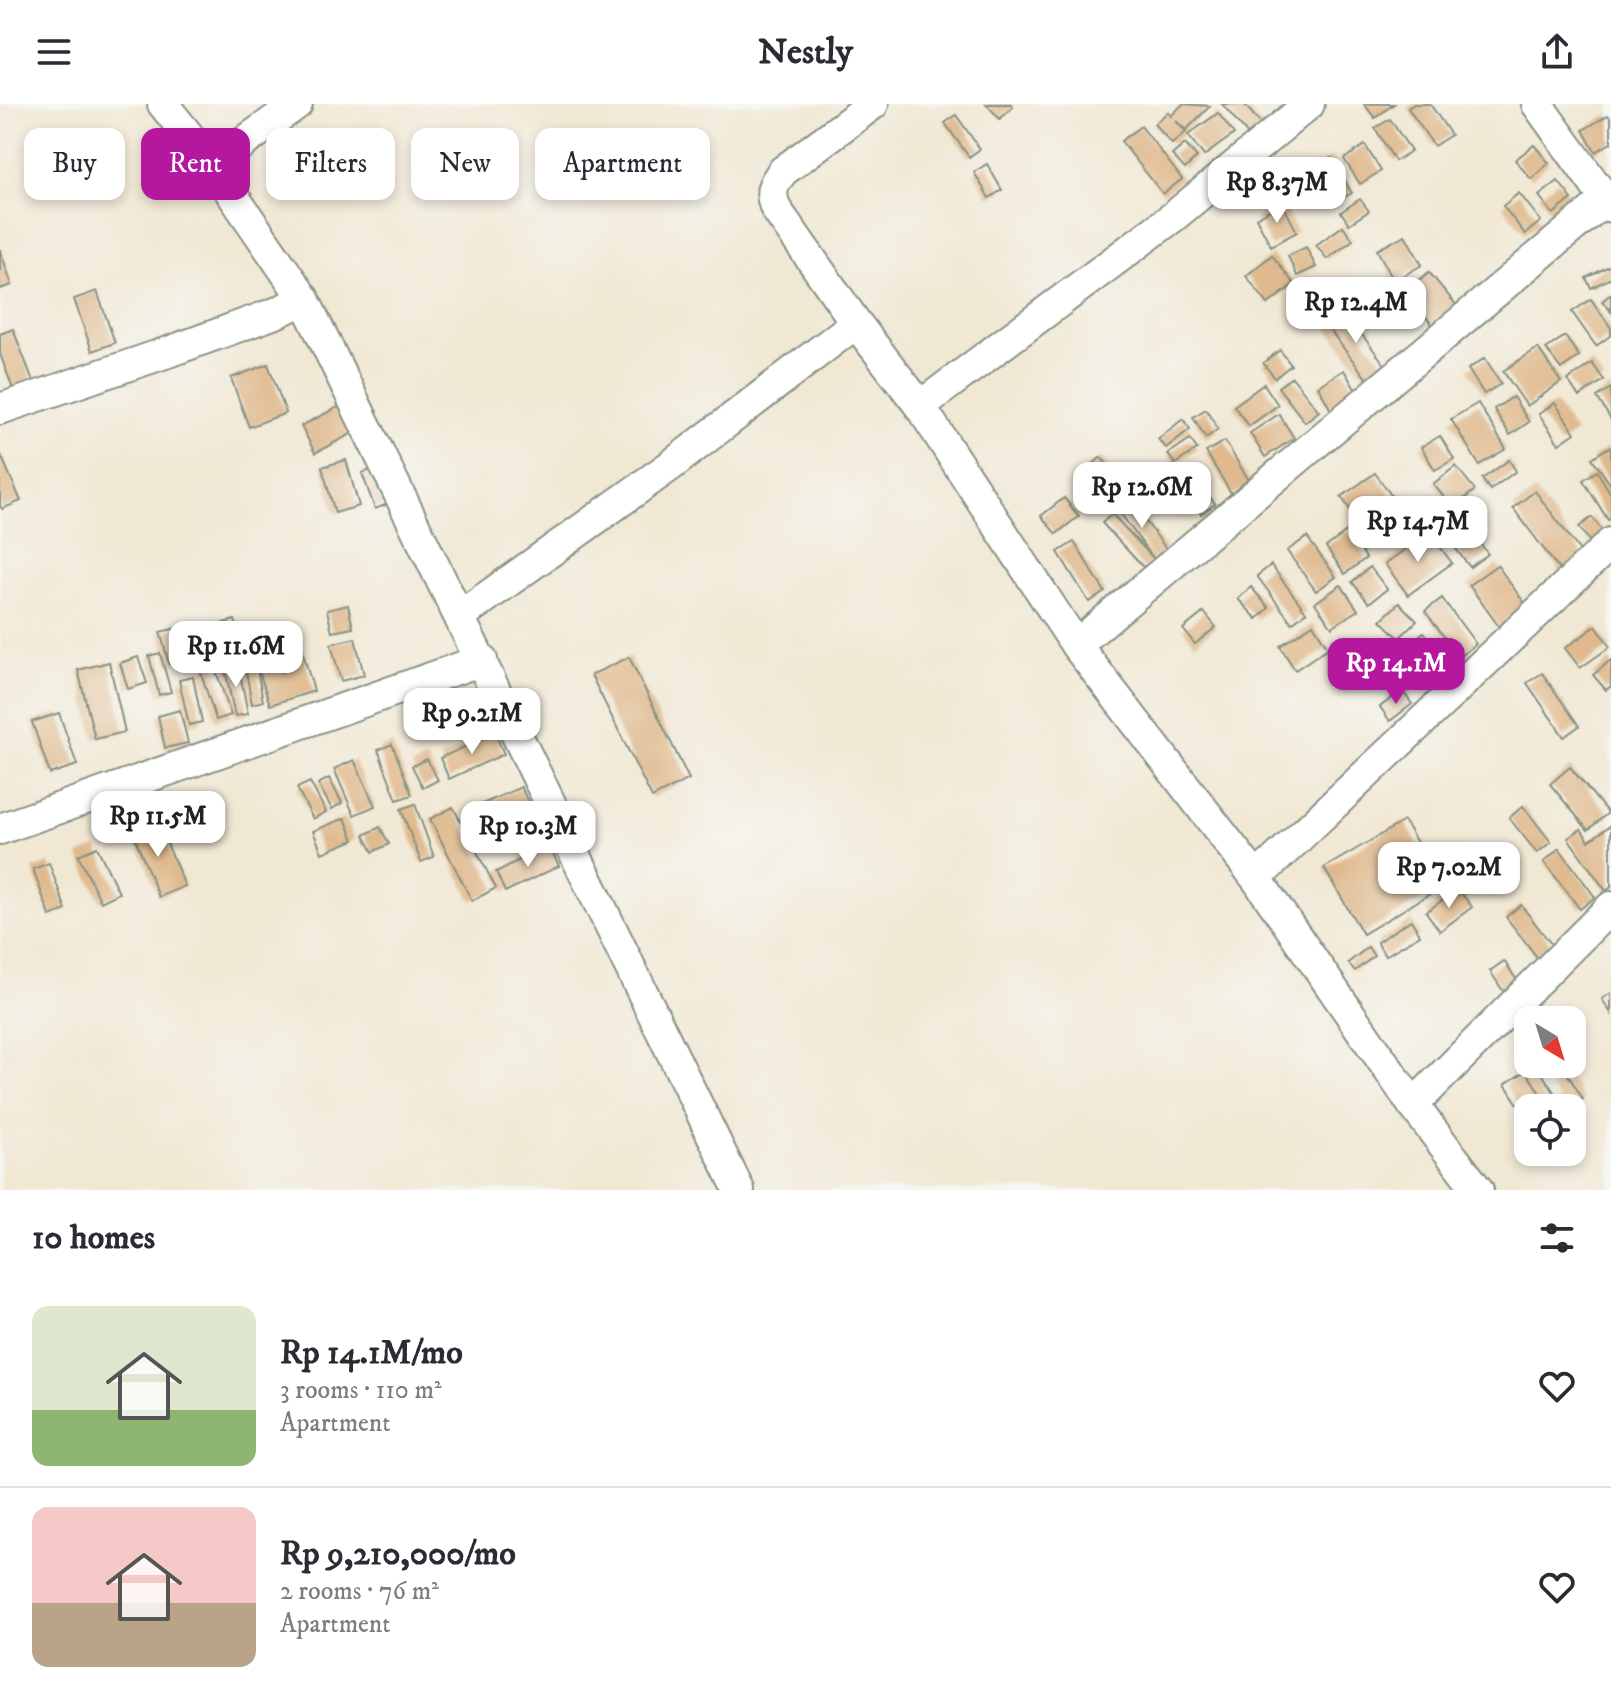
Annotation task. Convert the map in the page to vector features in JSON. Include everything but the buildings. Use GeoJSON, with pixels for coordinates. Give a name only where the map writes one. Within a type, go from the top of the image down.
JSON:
{"type":"FeatureCollection","features":[{"type":"Feature","properties":{"kind":"street"},"geometry":{"type":"LineString","coordinates":[[163,104],[182,128]]}},
{"type":"Feature","properties":{"kind":"street"},"geometry":{"type":"LineString","coordinates":[[250,138],[297,104]]}},
{"type":"Feature","properties":{"kind":"street"},"geometry":{"type":"LineString","coordinates":[[873,104],[783,171],[772,185],[771,197],[776,209],[856,323],[920,406],[1076,645],[1256,878],[1413,1105],[1478,1190]]}},
{"type":"Feature","properties":{"kind":"street"},"geometry":{"type":"LineString","coordinates":[[920,406],[1173,217],[1309,104]]}},
{"type":"Feature","properties":{"kind":"street"},"geometry":{"type":"LineString","coordinates":[[1076,645],[1609,201],[1537,104]]}},
{"type":"Feature","properties":{"kind":"street"},"geometry":{"type":"LineString","coordinates":[[236,200],[304,299],[739,1190]]}},
{"type":"Feature","properties":{"kind":"street"},"geometry":{"type":"LineString","coordinates":[[0,409],[185,346],[278,312],[304,299]]}},
{"type":"Feature","properties":{"kind":"street"},"geometry":{"type":"LineString","coordinates":[[460,616],[670,466],[856,323]]}},
{"type":"Feature","properties":{"kind":"street"},"geometry":{"type":"LineString","coordinates":[[1256,878],[1611,543]]}},
{"type":"Feature","properties":{"kind":"street"},"geometry":{"type":"LineString","coordinates":[[0,829],[482,660]]}},
{"type":"Feature","properties":{"kind":"street"},"geometry":{"type":"LineString","coordinates":[[1413,1105],[1611,907]]}}]}
